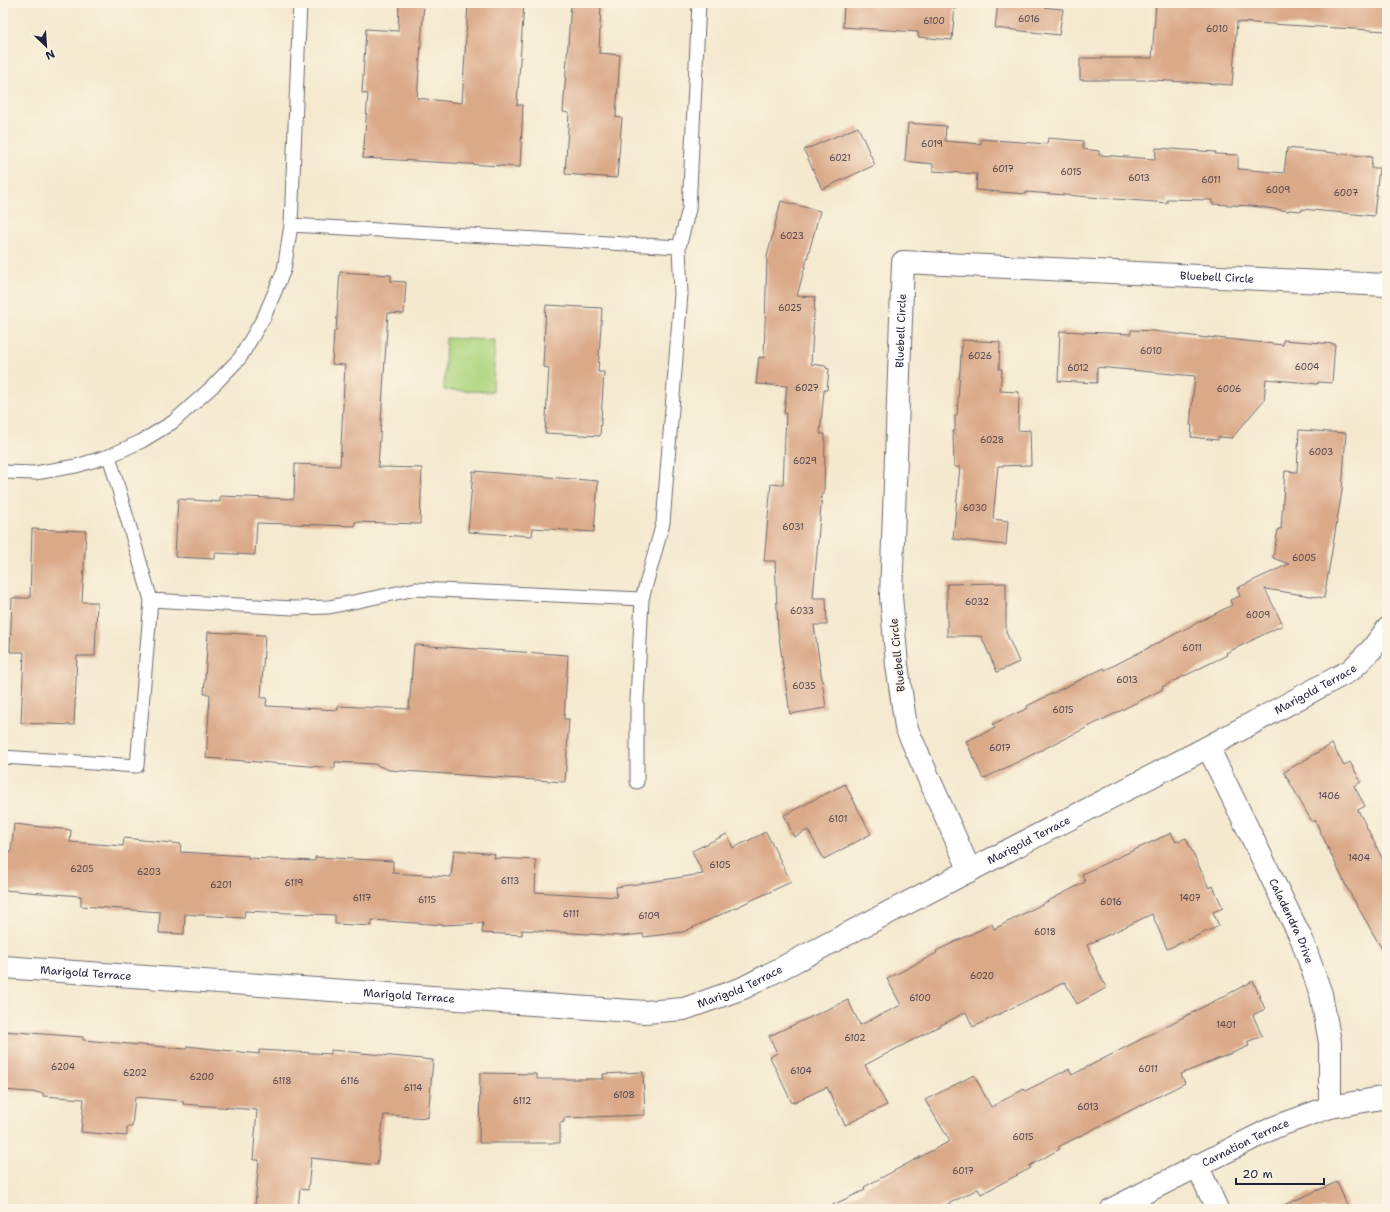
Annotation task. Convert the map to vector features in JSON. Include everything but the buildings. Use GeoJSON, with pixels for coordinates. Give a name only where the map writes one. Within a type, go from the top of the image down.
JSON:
{"type":"FeatureCollection","features":[{"type":"Feature","properties":{"kind":"street","name":"Bluebell Circle"},"geometry":{"type":"LineString","coordinates":[[970,871],[906,727],[897,665],[891,596],[903,262],[1387,285]]}},
{"type":"Feature","properties":{"kind":"street","name":"Marigold Terrace"},"geometry":{"type":"LineString","coordinates":[[3,967],[645,1012],[684,1009],[743,988],[1208,747],[1351,670],[1372,649],[1387,629]]}},
{"type":"Feature","properties":{"kind":"street","name":"Caladendra Drive"},"geometry":{"type":"LineString","coordinates":[[1208,747],[1302,940],[1321,994],[1330,1042],[1330,1107]]}},
{"type":"Feature","properties":{"kind":"street","name":"Carnation Terrace"},"geometry":{"type":"LineString","coordinates":[[1112,1209],[1275,1126],[1330,1107],[1387,1097]]}},
{"type":"Feature","properties":{"kind":"street"},"geometry":{"type":"LineString","coordinates":[[1196,1165],[1218,1209]]}},
{"type":"Feature","properties":{"kind":"lane"},"geometry":{"type":"LineString","coordinates":[[3,472],[35,473],[76,466],[109,456],[142,441],[173,422],[212,387],[240,358],[264,317],[284,270],[291,225],[300,3]]}},
{"type":"Feature","properties":{"kind":"lane"},"geometry":{"type":"LineString","coordinates":[[637,782],[637,700],[642,599],[663,523],[681,294],[679,247],[689,209],[699,3]]}},
{"type":"Feature","properties":{"kind":"lane"},"geometry":{"type":"LineString","coordinates":[[291,225],[679,247]]}},
{"type":"Feature","properties":{"kind":"lane"},"geometry":{"type":"LineString","coordinates":[[3,757],[137,766],[151,600],[109,456]]}},
{"type":"Feature","properties":{"kind":"lane"},"geometry":{"type":"LineString","coordinates":[[151,600],[293,608],[329,607],[416,589],[642,599]]}},
{"type":"Feature","properties":{"kind":"green space"},"geometry":{"type":"Polygon","coordinates":[[[446,338],[495,340],[493,392],[444,390],[446,338]]]}}]}
